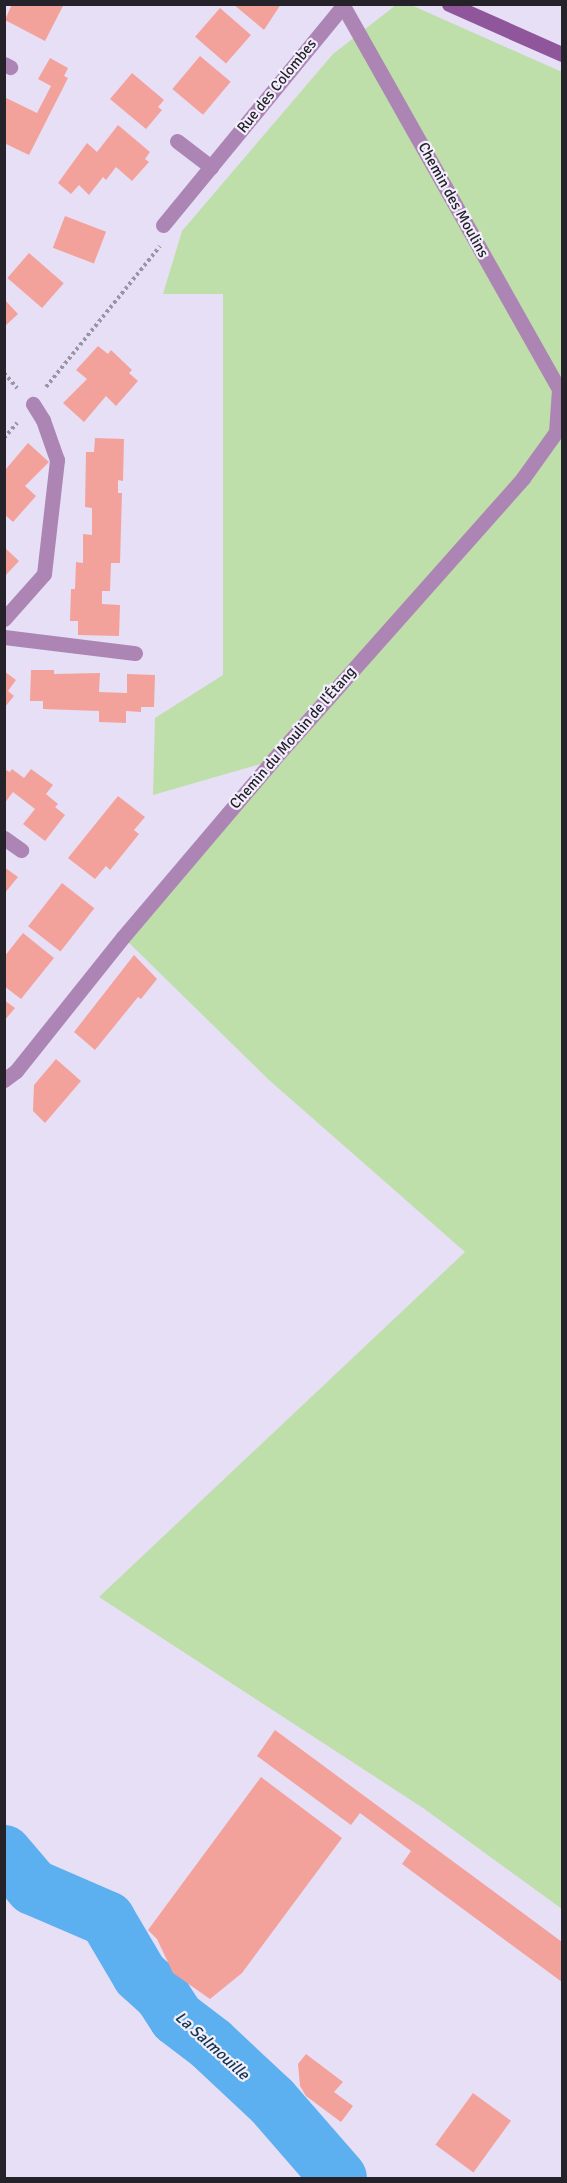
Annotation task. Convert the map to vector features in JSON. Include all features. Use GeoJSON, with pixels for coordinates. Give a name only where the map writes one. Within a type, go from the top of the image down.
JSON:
{"type":"FeatureCollection","features":[{"type":"Feature","properties":{"kind":"street"},"geometry":{"type":"LineString","coordinates":[[449,4],[562,54]]}},
{"type":"Feature","properties":{"kind":"street","name":"Rue des Colombes"},"geometry":{"type":"LineString","coordinates":[[163,225],[343,5]]}},
{"type":"Feature","properties":{"kind":"street","name":"Chemin des Moulins"},"geometry":{"type":"LineString","coordinates":[[343,5],[561,392]]}},
{"type":"Feature","properties":{"kind":"street"},"geometry":{"type":"LineString","coordinates":[[177,141],[211,167]]}},
{"type":"Feature","properties":{"kind":"street","name":"Chemin du Moulin de l'Étang"},"geometry":{"type":"LineString","coordinates":[[4,1080],[16,1071],[123,937],[272,761],[523,478],[556,432],[561,392]]}},
{"type":"Feature","properties":{"kind":"street"},"geometry":{"type":"LineString","coordinates":[[4,619],[44,574],[57,460],[43,420],[33,404]]}},
{"type":"Feature","properties":{"kind":"street"},"geometry":{"type":"LineString","coordinates":[[4,637],[135,653]]}},
{"type":"Feature","properties":{"kind":"street"},"geometry":{"type":"LineString","coordinates":[[4,838],[21,850]]}},
{"type":"Feature","properties":{"kind":"path"},"geometry":{"type":"LineString","coordinates":[[33,404],[162,244],[163,225]]}},
{"type":"Feature","properties":{"kind":"green space"},"geometry":{"type":"Polygon","coordinates":[[[396,5],[411,5],[562,72],[562,1909],[423,1808],[99,1597],[465,1252],[269,1080],[123,937],[271,761],[153,795],[155,718],[223,675],[223,294],[163,294],[182,231],[333,54],[396,5]]]}},
{"type":"Feature","properties":{"kind":"building"},"geometry":{"type":"Polygon","coordinates":[[[12,4],[64,4],[45,41],[5,20],[12,4]]]}},
{"type":"Feature","properties":{"kind":"building"},"geometry":{"type":"Polygon","coordinates":[[[233,4],[281,4],[264,30],[233,4]]]}},
{"type":"Feature","properties":{"kind":"building"},"geometry":{"type":"Polygon","coordinates":[[[220,8],[251,35],[226,64],[195,37],[220,8]]]}},
{"type":"Feature","properties":{"kind":"building"},"geometry":{"type":"Polygon","coordinates":[[[200,56],[231,82],[203,115],[172,89],[200,56]]]}},
{"type":"Feature","properties":{"kind":"building"},"geometry":{"type":"Polygon","coordinates":[[[50,58],[68,68],[64,76],[68,78],[29,155],[4,143],[4,97],[37,113],[51,86],[38,79],[50,58]]]}},
{"type":"Feature","properties":{"kind":"building"},"geometry":{"type":"Polygon","coordinates":[[[132,73],[164,100],[158,107],[162,110],[146,129],[110,99],[132,73]]]}},
{"type":"Feature","properties":{"kind":"building"},"geometry":{"type":"Polygon","coordinates":[[[118,125],[150,152],[145,159],[149,162],[132,181],[116,167],[106,180],[103,177],[89,195],[79,185],[71,194],[58,183],[87,143],[97,152],[118,125]]]}},
{"type":"Feature","properties":{"kind":"building"},"geometry":{"type":"Polygon","coordinates":[[[65,216],[106,232],[94,264],[53,248],[65,216]]]}},
{"type":"Feature","properties":{"kind":"building"},"geometry":{"type":"Polygon","coordinates":[[[29,253],[64,283],[42,308],[7,278],[29,253]]]}},
{"type":"Feature","properties":{"kind":"building"},"geometry":{"type":"Polygon","coordinates":[[[4,299],[18,314],[4,327],[4,299]]]}},
{"type":"Feature","properties":{"kind":"building"},"geometry":{"type":"Polygon","coordinates":[[[98,346],[108,354],[111,350],[132,370],[129,373],[138,381],[116,406],[106,396],[84,422],[63,403],[87,379],[76,370],[98,346]]]}},
{"type":"Feature","properties":{"kind":"building"},"geometry":{"type":"Polygon","coordinates":[[[95,438],[124,439],[123,481],[118,480],[118,493],[122,493],[120,563],[111,563],[110,591],[102,591],[102,604],[120,605],[119,636],[78,635],[78,621],[70,621],[71,589],[75,589],[76,562],[83,563],[83,534],[92,535],[92,508],[85,507],[86,452],[94,452],[95,438]]]}},
{"type":"Feature","properties":{"kind":"building"},"geometry":{"type":"Polygon","coordinates":[[[28,443],[49,462],[25,486],[36,496],[13,522],[4,514],[4,467],[6,469],[28,443]]]}},
{"type":"Feature","properties":{"kind":"building"},"geometry":{"type":"Polygon","coordinates":[[[4,547],[19,561],[4,577],[4,547]]]}},
{"type":"Feature","properties":{"kind":"building"},"geometry":{"type":"Polygon","coordinates":[[[31,670],[54,670],[54,674],[100,673],[99,692],[127,693],[127,674],[155,675],[154,707],[141,707],[141,712],[126,711],[126,723],[99,722],[99,711],[43,709],[43,701],[30,701],[31,670]]]}},
{"type":"Feature","properties":{"kind":"building"},"geometry":{"type":"Polygon","coordinates":[[[4,671],[16,680],[8,691],[14,696],[4,708],[4,671]]]}},
{"type":"Feature","properties":{"kind":"building"},"geometry":{"type":"Polygon","coordinates":[[[4,769],[10,772],[12,769],[24,778],[31,769],[53,785],[46,794],[58,804],[55,807],[65,815],[45,841],[23,824],[35,809],[13,792],[4,804],[4,769]]]}},
{"type":"Feature","properties":{"kind":"building"},"geometry":{"type":"Polygon","coordinates":[[[118,796],[145,817],[134,830],[139,834],[110,870],[106,866],[95,879],[68,858],[118,796]]]}},
{"type":"Feature","properties":{"kind":"building"},"geometry":{"type":"Polygon","coordinates":[[[4,867],[18,877],[4,894],[4,867]]]}},
{"type":"Feature","properties":{"kind":"building"},"geometry":{"type":"Polygon","coordinates":[[[62,883],[94,908],[60,952],[28,926],[62,883]]]}},
{"type":"Feature","properties":{"kind":"building"},"geometry":{"type":"Polygon","coordinates":[[[23,933],[54,958],[21,999],[4,986],[4,957],[23,933]]]}},
{"type":"Feature","properties":{"kind":"building"},"geometry":{"type":"Polygon","coordinates":[[[134,955],[157,979],[141,999],[138,997],[95,1050],[74,1032],[134,955]]]}},
{"type":"Feature","properties":{"kind":"building"},"geometry":{"type":"Polygon","coordinates":[[[4,1000],[15,1008],[4,1021],[4,1000]]]}},
{"type":"Feature","properties":{"kind":"building"},"geometry":{"type":"Polygon","coordinates":[[[56,1059],[81,1081],[45,1123],[33,1111],[34,1085],[56,1059]]]}},
{"type":"Feature","properties":{"kind":"building"},"geometry":{"type":"Polygon","coordinates":[[[275,1730],[562,1942],[562,1982],[402,1864],[411,1851],[360,1813],[351,1825],[257,1756],[275,1730]]]}},
{"type":"Feature","properties":{"kind":"building"},"geometry":{"type":"Polygon","coordinates":[[[261,1777],[342,1838],[242,1973],[210,1999],[173,1973],[157,1939],[148,1930],[261,1777]]]}},
{"type":"Feature","properties":{"kind":"building"},"geometry":{"type":"Polygon","coordinates":[[[306,2054],[343,2082],[334,2092],[353,2106],[341,2122],[306,2096],[300,2086],[298,2064],[306,2054]]]}},
{"type":"Feature","properties":{"kind":"building"},"geometry":{"type":"Polygon","coordinates":[[[473,2093],[511,2121],[473,2172],[435,2145],[473,2093]]]}},
{"type":"Feature","properties":{"kind":"waterway","name":"La Salmouille"},"geometry":{"type":"LineString","coordinates":[[4,1853],[33,1887],[107,1919],[140,1975],[162,1995],[177,2018],[211,2044],[272,2101],[339,2178]]}}]}
